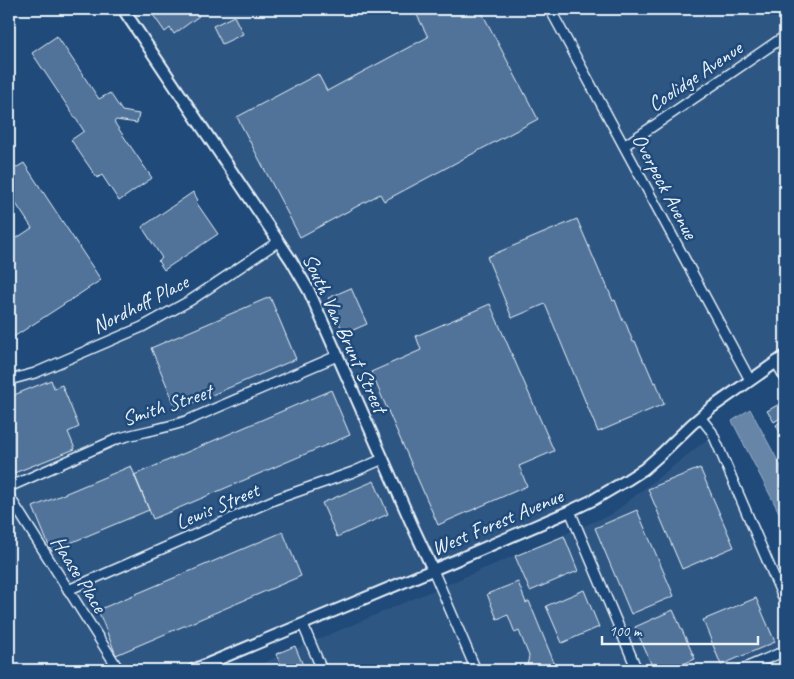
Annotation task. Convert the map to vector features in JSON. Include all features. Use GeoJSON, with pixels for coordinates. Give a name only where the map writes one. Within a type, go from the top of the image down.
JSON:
{"type":"FeatureCollection","features":[{"type":"Feature","properties":{"kind":"street","name":"South Van Brunt Street"},"geometry":{"type":"LineString","coordinates":[[123,9],[279,241],[309,290],[476,670]]}},
{"type":"Feature","properties":{"kind":"street","name":"Overpeck Avenue"},"geometry":{"type":"LineString","coordinates":[[550,9],[750,380]]}},
{"type":"Feature","properties":{"kind":"street","name":"Coolidge Avenue"},"geometry":{"type":"LineString","coordinates":[[624,146],[785,36]]}},
{"type":"Feature","properties":{"kind":"street","name":"Nordhoff Place"},"geometry":{"type":"LineString","coordinates":[[9,380],[35,373],[142,327],[184,304],[279,241]]}},
{"type":"Feature","properties":{"kind":"street","name":"Smith Street"},"geometry":{"type":"LineString","coordinates":[[9,487],[116,439],[167,428],[186,421],[337,356]]}},
{"type":"Feature","properties":{"kind":"street","name":"West Forest Avenue"},"geometry":{"type":"LineString","coordinates":[[193,670],[570,511],[612,489],[644,469],[711,408],[785,356]]}},
{"type":"Feature","properties":{"kind":"street"},"geometry":{"type":"LineString","coordinates":[[776,362],[785,378]]}},
{"type":"Feature","properties":{"kind":"street"},"geometry":{"type":"LineString","coordinates":[[700,417],[712,432],[785,602]]}},
{"type":"Feature","properties":{"kind":"street","name":"Lewis Street"},"geometry":{"type":"LineString","coordinates":[[68,590],[276,499],[353,472],[383,459]]}},
{"type":"Feature","properties":{"kind":"street","name":"Haase Place"},"geometry":{"type":"LineString","coordinates":[[9,496],[119,670]]}},
{"type":"Feature","properties":{"kind":"street"},"geometry":{"type":"LineString","coordinates":[[570,511],[637,670]]}},
{"type":"Feature","properties":{"kind":"street"},"geometry":{"type":"LineString","coordinates":[[303,625],[322,670]]}},
{"type":"Feature","properties":{"kind":"street"},"geometry":{"type":"LineString","coordinates":[[740,670],[785,651]]}},
{"type":"Feature","properties":{"kind":"shaded area"},"geometry":{"type":"Polygon","coordinates":[[[123,9],[785,9],[785,356],[670,446],[606,493],[193,670],[9,670],[9,380],[142,327],[278,241],[123,9]]]}},
{"type":"Feature","properties":{"kind":"shaded area"},"geometry":{"type":"Polygon","coordinates":[[[750,409],[785,474],[785,524],[732,421],[750,409]]]}},
{"type":"Feature","properties":{"kind":"shaded area"},"geometry":{"type":"Polygon","coordinates":[[[714,434],[785,602],[785,670],[246,670],[612,514],[714,434]]]}},
{"type":"Feature","properties":{"kind":"building"},"geometry":{"type":"Polygon","coordinates":[[[149,9],[198,9],[195,10],[199,16],[174,34],[170,28],[165,32],[149,9]]]}},
{"type":"Feature","properties":{"kind":"building"},"geometry":{"type":"Polygon","coordinates":[[[414,9],[480,9],[538,119],[384,201],[380,194],[300,237],[237,117],[318,74],[327,91],[428,37],[414,9]]]}},
{"type":"Feature","properties":{"kind":"building"},"geometry":{"type":"Polygon","coordinates":[[[234,16],[243,34],[222,44],[213,26],[234,16]]]}},
{"type":"Feature","properties":{"kind":"building"},"geometry":{"type":"Polygon","coordinates":[[[57,36],[99,99],[110,93],[122,111],[139,114],[137,123],[116,120],[114,122],[152,178],[119,201],[102,175],[97,178],[71,140],[84,131],[32,53],[57,36]]]}},
{"type":"Feature","properties":{"kind":"building"},"geometry":{"type":"Polygon","coordinates":[[[24,163],[101,280],[9,340],[9,243],[32,228],[9,193],[9,172],[24,163]]]}},
{"type":"Feature","properties":{"kind":"building"},"geometry":{"type":"Polygon","coordinates":[[[193,192],[198,200],[196,202],[218,234],[164,270],[158,261],[162,258],[142,227],[193,192]]]}},
{"type":"Feature","properties":{"kind":"building"},"geometry":{"type":"Polygon","coordinates":[[[577,219],[603,280],[613,301],[615,300],[623,321],[625,321],[633,342],[635,341],[654,383],[656,382],[664,404],[598,432],[545,304],[512,318],[487,257],[577,219]]]}},
{"type":"Feature","properties":{"kind":"building"},"geometry":{"type":"Polygon","coordinates":[[[351,288],[367,324],[344,334],[328,298],[351,288]]]}},
{"type":"Feature","properties":{"kind":"building"},"geometry":{"type":"Polygon","coordinates":[[[270,297],[296,359],[177,410],[151,348],[270,297]]]}},
{"type":"Feature","properties":{"kind":"building"},"geometry":{"type":"Polygon","coordinates":[[[490,304],[554,451],[519,466],[527,486],[438,525],[371,372],[421,350],[416,336],[490,304]]]}},
{"type":"Feature","properties":{"kind":"building"},"geometry":{"type":"Polygon","coordinates":[[[51,380],[54,388],[62,385],[79,427],[68,432],[75,449],[9,475],[9,397],[51,380]]]}},
{"type":"Feature","properties":{"kind":"building"},"geometry":{"type":"Polygon","coordinates":[[[331,390],[350,435],[153,519],[134,475],[331,390]]]}},
{"type":"Feature","properties":{"kind":"building"},"geometry":{"type":"Polygon","coordinates":[[[781,403],[785,409],[785,415],[774,422],[767,411],[781,403]]]}},
{"type":"Feature","properties":{"kind":"building"},"geometry":{"type":"Polygon","coordinates":[[[785,419],[785,435],[783,437],[776,425],[785,419]]]}},
{"type":"Feature","properties":{"kind":"building"},"geometry":{"type":"Polygon","coordinates":[[[131,466],[149,510],[51,551],[33,507],[131,466]]]}},
{"type":"Feature","properties":{"kind":"building"},"geometry":{"type":"Polygon","coordinates":[[[700,468],[734,547],[682,569],[648,489],[700,468]]]}},
{"type":"Feature","properties":{"kind":"building"},"geometry":{"type":"Polygon","coordinates":[[[374,481],[388,514],[337,537],[322,503],[374,481]]]}},
{"type":"Feature","properties":{"kind":"building"},"geometry":{"type":"Polygon","coordinates":[[[637,510],[674,596],[631,614],[595,528],[637,510]]]}},
{"type":"Feature","properties":{"kind":"building"},"geometry":{"type":"Polygon","coordinates":[[[283,532],[301,576],[116,655],[98,610],[283,532]]]}},
{"type":"Feature","properties":{"kind":"building"},"geometry":{"type":"Polygon","coordinates":[[[564,536],[578,571],[530,591],[515,556],[564,536]]]}},
{"type":"Feature","properties":{"kind":"building"},"geometry":{"type":"Polygon","coordinates":[[[518,582],[526,603],[529,601],[557,670],[517,670],[527,666],[529,656],[519,631],[515,633],[508,615],[497,619],[487,594],[518,582]]]}},
{"type":"Feature","properties":{"kind":"building"},"geometry":{"type":"Polygon","coordinates":[[[584,590],[599,627],[562,643],[546,606],[584,590]]]}},
{"type":"Feature","properties":{"kind":"building"},"geometry":{"type":"Polygon","coordinates":[[[756,598],[775,642],[721,665],[703,620],[756,598]]]}},
{"type":"Feature","properties":{"kind":"building"},"geometry":{"type":"Polygon","coordinates":[[[673,610],[695,659],[669,670],[654,670],[635,627],[673,610]]]}},
{"type":"Feature","properties":{"kind":"building"},"geometry":{"type":"Polygon","coordinates":[[[295,646],[305,670],[283,670],[276,654],[295,646]]]}}]}
